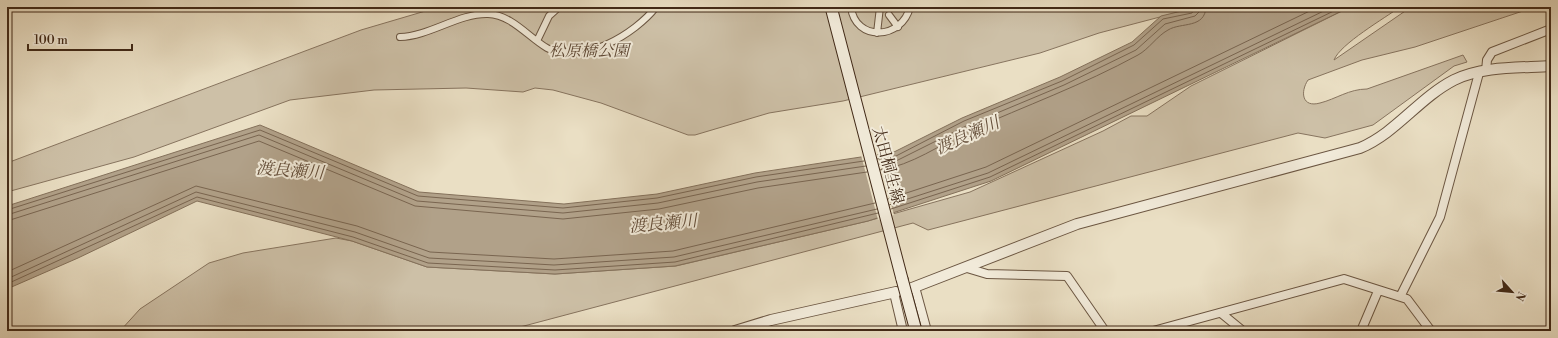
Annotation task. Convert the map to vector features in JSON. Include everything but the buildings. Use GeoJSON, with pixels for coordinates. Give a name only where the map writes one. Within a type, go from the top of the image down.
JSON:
{"type":"FeatureCollection","features":[{"type":"Feature","properties":{"kind":"main road","name":"太田桐生線"},"geometry":{"type":"LineString","coordinates":[[831,7],[916,331]]}},
{"type":"Feature","properties":{"kind":"street"},"geometry":{"type":"LineString","coordinates":[[537,42],[549,16],[559,7]]}},
{"type":"Feature","properties":{"kind":"street"},"geometry":{"type":"LineString","coordinates":[[400,37],[421,33],[473,16],[487,14],[505,18],[537,42],[557,52],[568,54],[584,52],[629,34],[642,23],[656,7]]}},
{"type":"Feature","properties":{"kind":"street"},"geometry":{"type":"LineString","coordinates":[[852,7],[855,19],[861,26],[877,33],[884,33],[898,27],[904,22],[908,7]]}},
{"type":"Feature","properties":{"kind":"street"},"geometry":{"type":"LineString","coordinates":[[877,33],[880,7]]}},
{"type":"Feature","properties":{"kind":"street"},"geometry":{"type":"LineString","coordinates":[[889,15],[898,27]]}},
{"type":"Feature","properties":{"kind":"street"},"geometry":{"type":"LineString","coordinates":[[1401,295],[1440,217],[1487,60],[1492,52],[1551,29]]}},
{"type":"Feature","properties":{"kind":"street"},"geometry":{"type":"LineString","coordinates":[[927,331],[914,288],[1077,224],[1360,148],[1382,136],[1438,90],[1453,81],[1483,72],[1551,66]]}},
{"type":"Feature","properties":{"kind":"street"},"geometry":{"type":"LineString","coordinates":[[968,268],[987,274],[1067,276],[1106,331]]}},
{"type":"Feature","properties":{"kind":"street"},"geometry":{"type":"LineString","coordinates":[[1154,331],[1344,279],[1378,291],[1401,295],[1407,299],[1431,331]]}},
{"type":"Feature","properties":{"kind":"street"},"geometry":{"type":"LineString","coordinates":[[1361,331],[1378,291]]}},
{"type":"Feature","properties":{"kind":"street"},"geometry":{"type":"LineString","coordinates":[[735,331],[771,320],[895,292],[903,331]]}},
{"type":"Feature","properties":{"kind":"street"},"geometry":{"type":"LineString","coordinates":[[1222,313],[1243,331]]}},
{"type":"Feature","properties":{"kind":"green space","name":"松原橋公園"},"geometry":{"type":"Polygon","coordinates":[[[439,7],[1198,7],[1099,33],[1040,53],[843,101],[769,113],[695,135],[688,135],[601,103],[553,90],[535,88],[523,92],[466,88],[374,90],[290,100],[134,157],[7,192],[7,163],[361,30],[439,7]]]}},
{"type":"Feature","properties":{"kind":"green space"},"geometry":{"type":"Polygon","coordinates":[[[1350,7],[1400,7],[1354,39],[1338,54],[1334,60],[1411,7],[1535,7],[1415,47],[1362,60],[1308,80],[1304,89],[1304,98],[1309,103],[1314,104],[1332,99],[1348,92],[1367,89],[1463,55],[1467,62],[1454,66],[1373,125],[1325,138],[1298,133],[928,230],[913,223],[505,331],[120,331],[140,309],[209,263],[243,253],[336,238],[352,241],[427,267],[555,274],[676,266],[868,221],[970,192],[1103,131],[1131,116],[1147,116],[1191,86],[1350,7]]]}},
{"type":"Feature","properties":{"kind":"water","name":"渡良瀬川"},"geometry":{"type":"Polygon","coordinates":[[[1198,7],[1350,7],[991,181],[868,221],[675,266],[555,274],[427,267],[352,241],[197,201],[78,258],[7,289],[7,206],[260,125],[419,192],[564,204],[657,194],[755,173],[894,152],[962,118],[1060,77],[1132,42],[1161,16],[1198,7]]]}},
{"type":"Feature","properties":{"kind":"pier"},"geometry":{"type":"Polygon","coordinates":[[[877,153],[894,215],[878,220],[861,155],[877,153]]]}}]}
